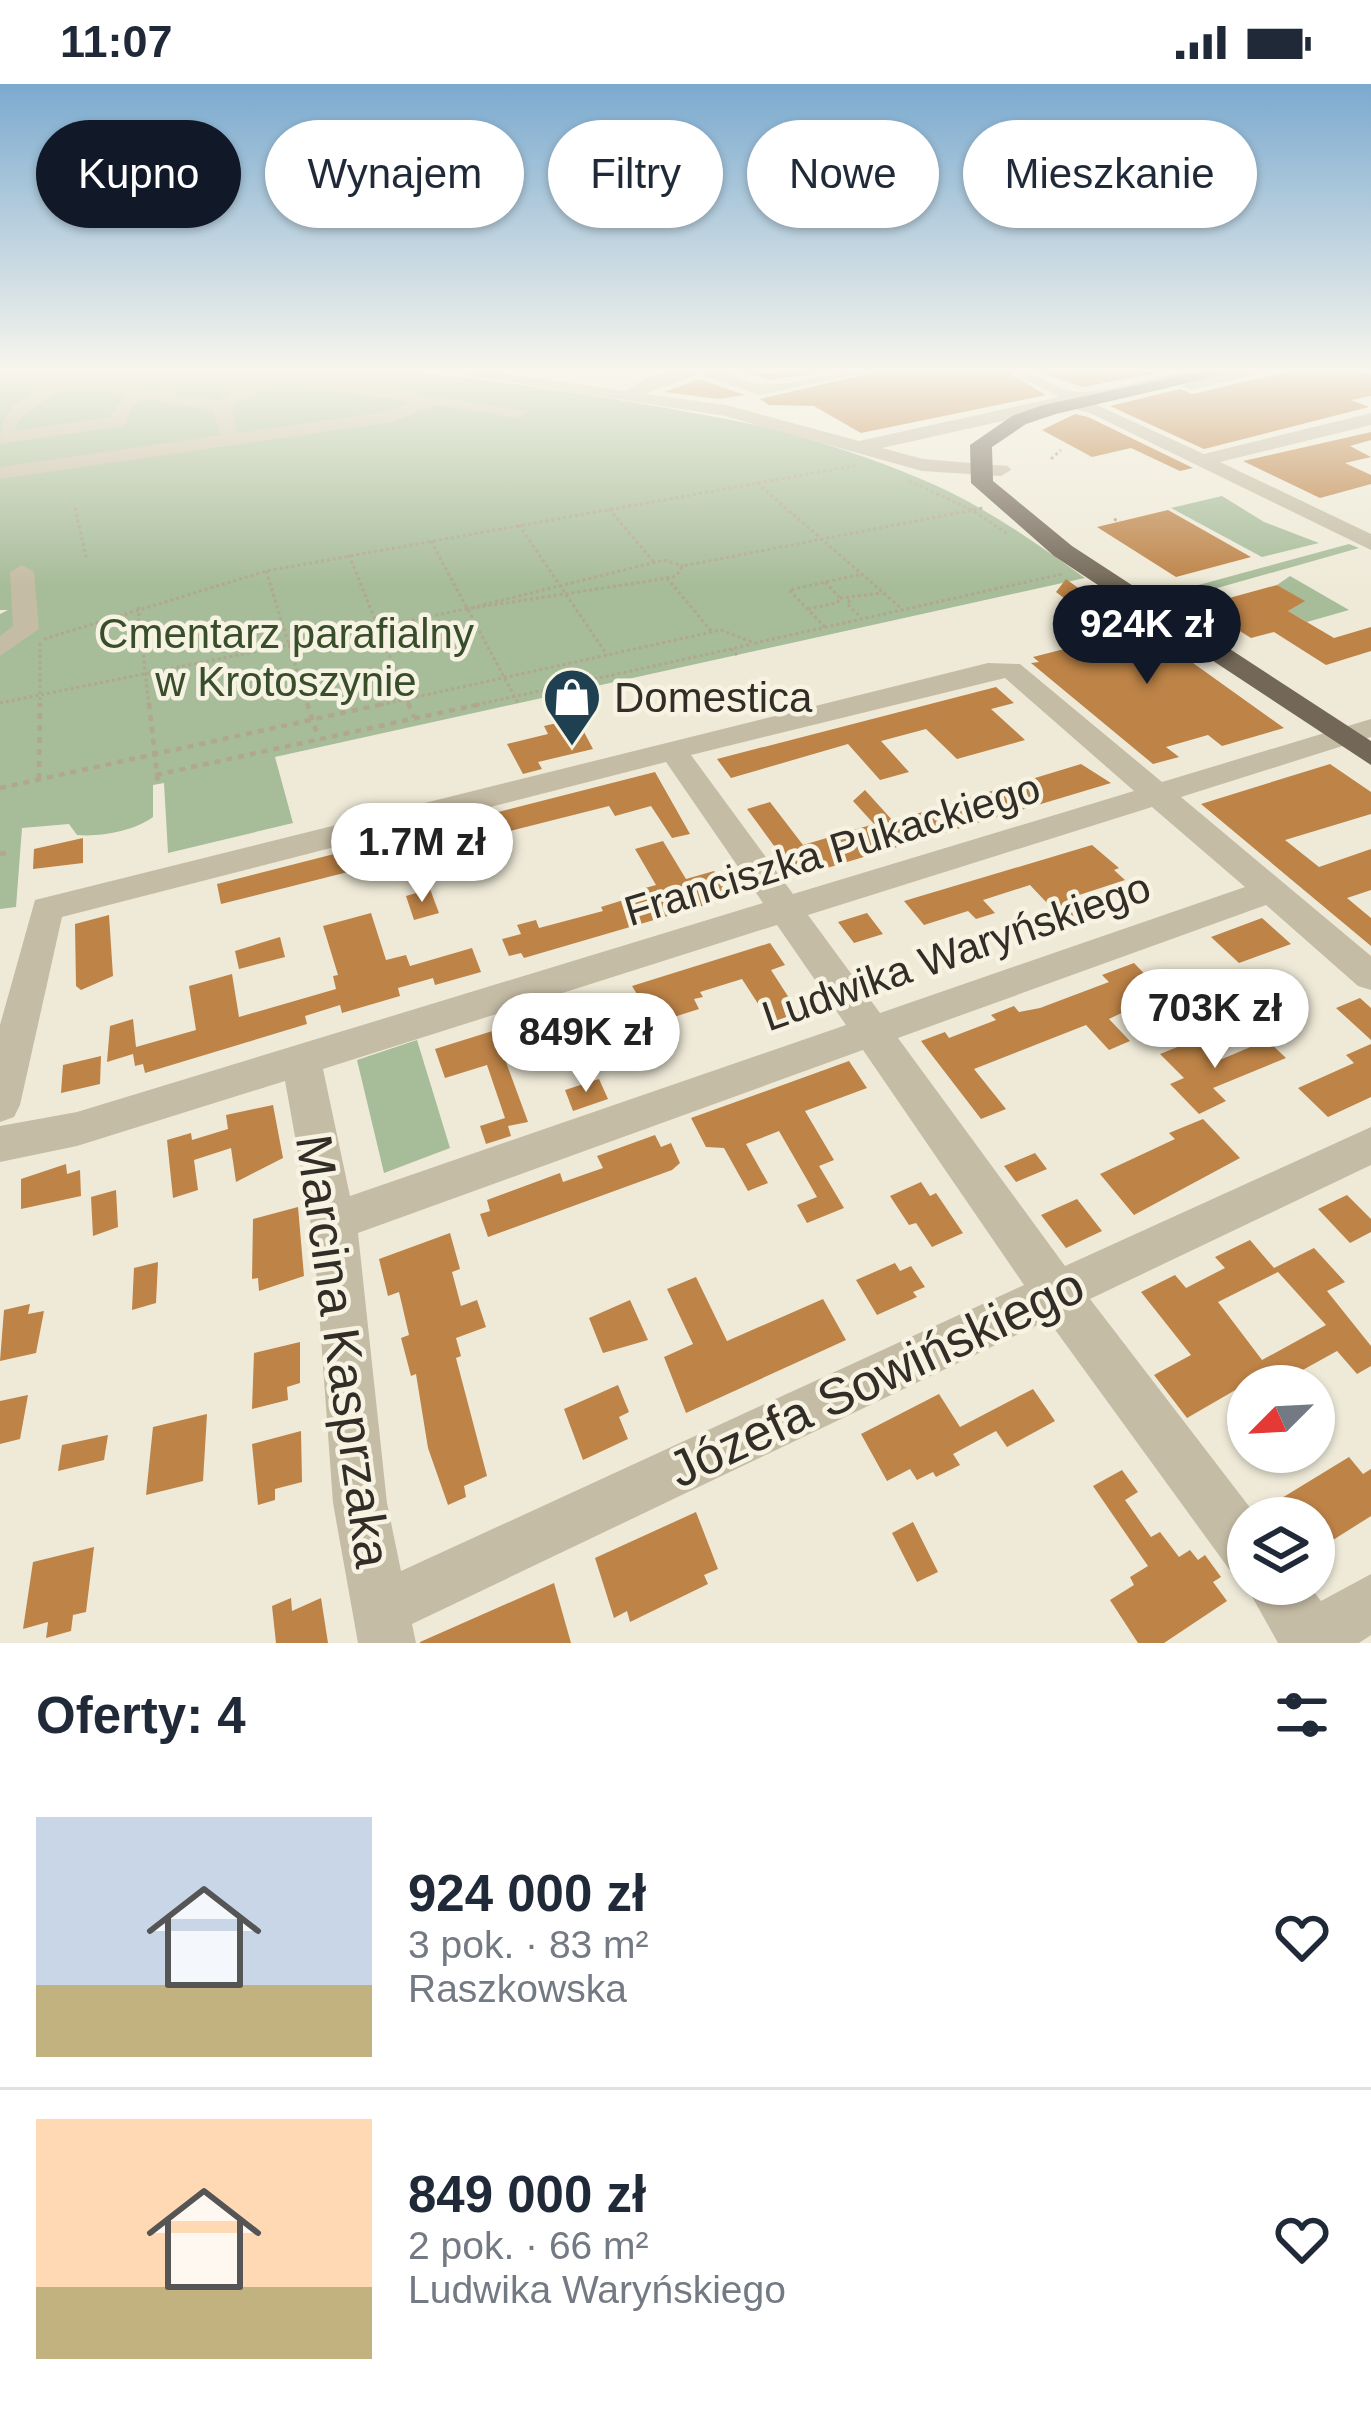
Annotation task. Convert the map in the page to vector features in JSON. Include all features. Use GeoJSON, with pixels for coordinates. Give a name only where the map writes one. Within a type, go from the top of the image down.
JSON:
{"type":"FeatureCollection","features":[{"type":"Feature","properties":{"kind":"main road"},"geometry":{"type":"LineString","coordinates":[[993,441],[985,476],[1028,526],[1362,740]]}},
{"type":"Feature","properties":{"kind":"street"},"geometry":{"type":"LineString","coordinates":[[117,441],[117,456]]}},
{"type":"Feature","properties":{"kind":"street"},"geometry":{"type":"LineString","coordinates":[[0,473],[226,441]]}},
{"type":"Feature","properties":{"kind":"street"},"geometry":{"type":"LineString","coordinates":[[823,441],[863,455],[888,455],[985,476]]}},
{"type":"Feature","properties":{"kind":"street"},"geometry":{"type":"LineString","coordinates":[[863,455],[921,441]]}},
{"type":"Feature","properties":{"kind":"street"},"geometry":{"type":"LineString","coordinates":[[1167,441],[1365,535]]}},
{"type":"Feature","properties":{"kind":"street"},"geometry":{"type":"LineString","coordinates":[[1202,460],[1281,441]]}},
{"type":"Feature","properties":{"kind":"street"},"geometry":{"type":"LineString","coordinates":[[944,465],[985,476]]}},
{"type":"Feature","properties":{"kind":"street"},"geometry":{"type":"LineString","coordinates":[[11,648],[26,629],[22,572]]}},
{"type":"Feature","properties":{"kind":"street"},"geometry":{"type":"LineString","coordinates":[[0,1105],[47,909],[988,671],[1011,670],[1371,976]]}},
{"type":"Feature","properties":{"kind":"street","name":"Franciszka Pukackiego"},"geometry":{"type":"LineString","coordinates":[[0,1144],[77,1129],[1156,795],[1362,740]]}},
{"type":"Feature","properties":{"kind":"street"},"geometry":{"type":"LineString","coordinates":[[673,751],[1056,1292],[1227,1522]]}},
{"type":"Feature","properties":{"kind":"street","name":"Ludwika Waryńskiego"},"geometry":{"type":"LineString","coordinates":[[334,1221],[1270,891]]}},
{"type":"Feature","properties":{"kind":"street","name":"Marcina Kasprzaka"},"geometry":{"type":"LineString","coordinates":[[301,1060],[334,1221],[360,1503],[384,1627]]}},
{"type":"Feature","properties":{"kind":"street","name":"Józefa Sowińskiego"},"geometry":{"type":"LineString","coordinates":[[384,1627],[1056,1292],[1371,1145]]}},
{"type":"Feature","properties":{"kind":"street"},"geometry":{"type":"LineString","coordinates":[[1287,1605],[1312,1642],[1371,1602]]}},
{"type":"Feature","properties":{"kind":"path"},"geometry":{"type":"LineString","coordinates":[[1051,459],[1061,450]]}},
{"type":"Feature","properties":{"kind":"path"},"geometry":{"type":"LineString","coordinates":[[11,648],[266,571],[757,483],[863,455]]}},
{"type":"Feature","properties":{"kind":"path"},"geometry":{"type":"LineString","coordinates":[[972,510],[985,476]]}},
{"type":"Feature","properties":{"kind":"path"},"geometry":{"type":"LineString","coordinates":[[899,477],[972,510],[1025,547]]}},
{"type":"Feature","properties":{"kind":"path"},"geometry":{"type":"LineString","coordinates":[[757,483],[903,610]]}},
{"type":"Feature","properties":{"kind":"path"},"geometry":{"type":"LineString","coordinates":[[75,508],[87,561]]}},
{"type":"Feature","properties":{"kind":"path"},"geometry":{"type":"LineString","coordinates":[[609,509],[654,562]]}},
{"type":"Feature","properties":{"kind":"path"},"geometry":{"type":"LineString","coordinates":[[466,609],[473,603],[654,562],[683,566],[972,510]]}},
{"type":"Feature","properties":{"kind":"path"},"geometry":{"type":"LineString","coordinates":[[520,525],[607,656]]}},
{"type":"Feature","properties":{"kind":"path"},"geometry":{"type":"LineString","coordinates":[[430,541],[515,700]]}},
{"type":"Feature","properties":{"kind":"path"},"geometry":{"type":"LineString","coordinates":[[349,555],[414,718]]}},
{"type":"Feature","properties":{"kind":"path"},"geometry":{"type":"LineString","coordinates":[[156,775],[515,700],[1062,574],[1044,560]]}},
{"type":"Feature","properties":{"kind":"path"},"geometry":{"type":"LineString","coordinates":[[0,703],[466,609],[667,578],[683,566]]}},
{"type":"Feature","properties":{"kind":"path"},"geometry":{"type":"LineString","coordinates":[[266,571],[319,739]]}},
{"type":"Feature","properties":{"kind":"path"},"geometry":{"type":"LineString","coordinates":[[825,627],[789,590],[862,574]]}},
{"type":"Feature","properties":{"kind":"path"},"geometry":{"type":"LineString","coordinates":[[667,578],[712,632]]}},
{"type":"Feature","properties":{"kind":"path"},"geometry":{"type":"LineString","coordinates":[[825,582],[839,600]]}},
{"type":"Feature","properties":{"kind":"path"},"geometry":{"type":"LineString","coordinates":[[808,609],[883,592]]}},
{"type":"Feature","properties":{"kind":"path"},"geometry":{"type":"LineString","coordinates":[[849,602],[863,619]]}},
{"type":"Feature","properties":{"kind":"path"},"geometry":{"type":"LineString","coordinates":[[138,607],[158,783]]}},
{"type":"Feature","properties":{"kind":"path"},"geometry":{"type":"LineString","coordinates":[[0,788],[712,632],[755,643]]}},
{"type":"Feature","properties":{"kind":"path"},"geometry":{"type":"LineString","coordinates":[[39,780],[40,640]]}},
{"type":"Feature","properties":{"kind":"path"},"geometry":{"type":"LineString","coordinates":[[731,649],[737,656]]}},
{"type":"Feature","properties":{"kind":"path"},"geometry":{"type":"LineString","coordinates":[[0,854],[9,852]]}},
{"type":"Feature","properties":{"kind":"green space","name":"Cmentarz parafialny w Krotoszynie"},"geometry":{"type":"Polygon","coordinates":[[[0,441],[813,441],[943,489],[985,511],[1085,578],[275,757],[293,823],[168,853],[164,783],[153,785],[153,817],[127,829],[77,835],[69,824],[22,828],[16,907],[0,909],[0,614],[8,610],[0,610],[0,441]]]}},
{"type":"Feature","properties":{"kind":"green space"},"geometry":{"type":"Polygon","coordinates":[[[1222,496],[1264,522],[1319,543],[1262,557],[1171,508],[1222,496]]]}},
{"type":"Feature","properties":{"kind":"green space"},"geometry":{"type":"Polygon","coordinates":[[[1349,544],[1359,548],[1175,600],[1206,628],[1158,596],[1349,544]]]}},
{"type":"Feature","properties":{"kind":"green space"},"geometry":{"type":"Polygon","coordinates":[[[1290,576],[1349,610],[1307,622],[1288,611],[1304,601],[1277,585],[1290,576]]]}},
{"type":"Feature","properties":{"kind":"green space"},"geometry":{"type":"Polygon","coordinates":[[[417,1040],[450,1148],[384,1173],[357,1060],[417,1040]]]}},
{"type":"Feature","properties":{"kind":"building"},"geometry":{"type":"Polygon","coordinates":[[[1062,441],[1137,441],[1193,468],[1180,471],[1131,448],[1092,457],[1062,441]]]}},
{"type":"Feature","properties":{"kind":"building"},"geometry":{"type":"Polygon","coordinates":[[[1186,441],[1236,441],[1204,449],[1186,441]]]}},
{"type":"Feature","properties":{"kind":"building"},"geometry":{"type":"Polygon","coordinates":[[[1332,441],[1368,441],[1350,446],[1371,457],[1345,463],[1371,475],[1371,484],[1320,498],[1243,461],[1332,441]]]}},
{"type":"Feature","properties":{"kind":"building"},"geometry":{"type":"Polygon","coordinates":[[[1168,510],[1251,557],[1176,577],[1097,527],[1168,510]]]}},
{"type":"Feature","properties":{"kind":"building"},"geometry":{"type":"Polygon","coordinates":[[[1066,579],[1129,625],[1137,623],[1284,728],[1222,746],[1208,735],[1166,747],[1179,757],[1153,764],[1031,663],[1039,662],[1033,657],[1088,643],[1081,638],[1107,631],[1056,592],[1066,579]]]}},
{"type":"Feature","properties":{"kind":"building"},"geometry":{"type":"Polygon","coordinates":[[[1277,585],[1305,601],[1288,611],[1334,638],[1371,627],[1371,651],[1326,665],[1274,632],[1251,638],[1200,606],[1277,585]]]}},
{"type":"Feature","properties":{"kind":"building"},"geometry":{"type":"Polygon","coordinates":[[[996,687],[1014,703],[991,709],[1025,740],[957,759],[926,729],[881,741],[909,772],[880,780],[848,744],[731,778],[717,759],[996,687]]]}},
{"type":"Feature","properties":{"kind":"building"},"geometry":{"type":"Polygon","coordinates":[[[561,722],[569,736],[584,732],[593,749],[538,762],[542,769],[523,774],[507,744],[548,734],[544,726],[561,722]]]}},
{"type":"Feature","properties":{"kind":"building"},"geometry":{"type":"Polygon","coordinates":[[[1081,764],[1111,783],[797,877],[747,809],[770,802],[803,845],[874,824],[853,801],[865,790],[893,821],[1081,764]]]}},
{"type":"Feature","properties":{"kind":"building"},"geometry":{"type":"Polygon","coordinates":[[[1330,764],[1371,792],[1371,814],[1285,840],[1319,867],[1371,849],[1371,890],[1347,898],[1371,918],[1371,946],[1201,804],[1330,764]]]}},
{"type":"Feature","properties":{"kind":"building"},"geometry":{"type":"Polygon","coordinates":[[[655,772],[690,834],[672,838],[651,806],[615,816],[609,806],[221,904],[217,884],[655,772]]]}},
{"type":"Feature","properties":{"kind":"building"},"geometry":{"type":"Polygon","coordinates":[[[83,838],[83,863],[33,869],[34,849],[83,838]]]}},
{"type":"Feature","properties":{"kind":"building"},"geometry":{"type":"Polygon","coordinates":[[[663,841],[686,879],[714,871],[736,896],[524,958],[521,953],[509,956],[502,939],[521,934],[517,925],[536,920],[539,928],[603,911],[601,907],[630,898],[627,893],[656,885],[635,849],[663,841]]]}},
{"type":"Feature","properties":{"kind":"building"},"geometry":{"type":"Polygon","coordinates":[[[1092,845],[1119,868],[1114,870],[1125,880],[1073,897],[1089,914],[1065,922],[1030,885],[983,900],[995,913],[976,919],[968,911],[924,925],[904,901],[1092,845]]]}},
{"type":"Feature","properties":{"kind":"building"},"geometry":{"type":"Polygon","coordinates":[[[430,889],[439,913],[414,920],[406,896],[430,889]]]}},
{"type":"Feature","properties":{"kind":"building"},"geometry":{"type":"Polygon","coordinates":[[[371,913],[386,960],[406,955],[410,966],[472,948],[481,972],[435,985],[433,978],[398,988],[400,996],[342,1013],[340,1005],[305,1016],[307,1024],[145,1073],[143,1064],[135,1066],[133,1054],[107,1062],[110,1026],[133,1019],[136,1047],[196,1030],[189,986],[232,974],[239,1017],[336,989],[333,976],[338,975],[323,926],[371,913]]]}},
{"type":"Feature","properties":{"kind":"building"},"geometry":{"type":"Polygon","coordinates":[[[867,913],[883,934],[854,943],[838,922],[867,913]]]}},
{"type":"Feature","properties":{"kind":"building"},"geometry":{"type":"Polygon","coordinates":[[[109,915],[113,976],[81,990],[76,986],[75,924],[109,915]]]}},
{"type":"Feature","properties":{"kind":"building"},"geometry":{"type":"Polygon","coordinates":[[[1262,918],[1291,944],[1239,963],[1211,937],[1262,918]]]}},
{"type":"Feature","properties":{"kind":"building"},"geometry":{"type":"Polygon","coordinates":[[[280,937],[285,957],[239,969],[235,951],[280,937]]]}},
{"type":"Feature","properties":{"kind":"building"},"geometry":{"type":"Polygon","coordinates":[[[770,943],[785,965],[771,970],[802,1018],[773,1027],[742,979],[700,992],[703,997],[694,999],[699,1009],[655,1023],[632,986],[770,943]]]}},
{"type":"Feature","properties":{"kind":"building"},"geometry":{"type":"Polygon","coordinates":[[[1134,963],[1163,993],[1109,1019],[1130,1041],[1109,1050],[1086,1025],[974,1069],[1006,1109],[981,1119],[921,1041],[945,1032],[949,1038],[996,1020],[991,1015],[1014,1006],[1019,1012],[1040,1008],[1109,982],[1102,975],[1134,963]]]}},
{"type":"Feature","properties":{"kind":"building"},"geometry":{"type":"Polygon","coordinates":[[[598,997],[610,1023],[546,1044],[535,1017],[598,997]]]}},
{"type":"Feature","properties":{"kind":"building"},"geometry":{"type":"Polygon","coordinates":[[[1360,998],[1371,1008],[1371,1040],[1336,1008],[1360,998]]]}},
{"type":"Feature","properties":{"kind":"building"},"geometry":{"type":"Polygon","coordinates":[[[502,1028],[511,1051],[503,1054],[528,1122],[508,1126],[511,1136],[486,1144],[480,1126],[505,1118],[487,1065],[445,1078],[435,1049],[502,1028]]]}},
{"type":"Feature","properties":{"kind":"building"},"geometry":{"type":"Polygon","coordinates":[[[1195,1040],[1215,1062],[1267,1040],[1286,1058],[1213,1088],[1226,1101],[1199,1114],[1170,1084],[1184,1078],[1160,1054],[1195,1040]]]}},
{"type":"Feature","properties":{"kind":"building"},"geometry":{"type":"Polygon","coordinates":[[[1371,1044],[1371,1097],[1328,1117],[1298,1088],[1354,1063],[1346,1055],[1371,1044]]]}},
{"type":"Feature","properties":{"kind":"building"},"geometry":{"type":"Polygon","coordinates":[[[101,1056],[100,1084],[61,1093],[63,1065],[101,1056]]]}},
{"type":"Feature","properties":{"kind":"building"},"geometry":{"type":"Polygon","coordinates":[[[849,1061],[867,1088],[805,1111],[834,1160],[819,1166],[844,1208],[807,1223],[797,1205],[817,1197],[779,1131],[746,1144],[768,1183],[748,1191],[724,1148],[706,1147],[691,1118],[849,1061]]]}},
{"type":"Feature","properties":{"kind":"building"},"geometry":{"type":"Polygon","coordinates":[[[599,1079],[608,1099],[573,1111],[565,1090],[599,1079]]]}},
{"type":"Feature","properties":{"kind":"building"},"geometry":{"type":"Polygon","coordinates":[[[273,1105],[283,1158],[236,1182],[231,1148],[194,1160],[198,1190],[173,1198],[167,1140],[191,1133],[192,1140],[228,1129],[226,1115],[273,1105]]]}},
{"type":"Feature","properties":{"kind":"building"},"geometry":{"type":"Polygon","coordinates":[[[1203,1119],[1240,1158],[1134,1215],[1100,1174],[1175,1139],[1169,1133],[1203,1119]]]}},
{"type":"Feature","properties":{"kind":"building"},"geometry":{"type":"Polygon","coordinates":[[[655,1135],[661,1147],[671,1143],[680,1163],[672,1170],[488,1237],[480,1214],[490,1211],[487,1200],[560,1173],[563,1182],[603,1168],[597,1156],[655,1135]]]}},
{"type":"Feature","properties":{"kind":"building"},"geometry":{"type":"Polygon","coordinates":[[[1035,1153],[1047,1169],[1016,1182],[1004,1166],[1035,1153]]]}},
{"type":"Feature","properties":{"kind":"building"},"geometry":{"type":"Polygon","coordinates":[[[66,1164],[67,1174],[80,1170],[81,1196],[21,1209],[21,1179],[66,1164]]]}},
{"type":"Feature","properties":{"kind":"building"},"geometry":{"type":"Polygon","coordinates":[[[921,1182],[930,1196],[936,1193],[963,1233],[932,1247],[916,1223],[909,1225],[890,1196],[921,1182]]]}},
{"type":"Feature","properties":{"kind":"building"},"geometry":{"type":"Polygon","coordinates":[[[116,1190],[118,1227],[93,1236],[91,1197],[116,1190]]]}},
{"type":"Feature","properties":{"kind":"building"},"geometry":{"type":"Polygon","coordinates":[[[1347,1195],[1371,1219],[1371,1232],[1350,1243],[1318,1209],[1347,1195]]]}},
{"type":"Feature","properties":{"kind":"building"},"geometry":{"type":"Polygon","coordinates":[[[1077,1199],[1102,1231],[1066,1248],[1041,1215],[1077,1199]]]}},
{"type":"Feature","properties":{"kind":"building"},"geometry":{"type":"Polygon","coordinates":[[[298,1207],[304,1276],[259,1291],[258,1278],[252,1279],[253,1219],[298,1207]]]}},
{"type":"Feature","properties":{"kind":"building"},"geometry":{"type":"Polygon","coordinates":[[[450,1233],[460,1269],[452,1272],[461,1306],[477,1300],[486,1327],[456,1338],[461,1356],[456,1358],[487,1476],[464,1486],[466,1497],[448,1505],[428,1448],[416,1374],[411,1376],[401,1338],[409,1335],[399,1292],[388,1296],[379,1259],[450,1233]]]}},
{"type":"Feature","properties":{"kind":"building"},"geometry":{"type":"Polygon","coordinates":[[[1250,1240],[1274,1268],[1314,1248],[1345,1282],[1327,1291],[1371,1346],[1371,1366],[1357,1374],[1337,1351],[1312,1365],[1227,1365],[1227,1395],[1187,1418],[1154,1375],[1191,1355],[1141,1292],[1175,1275],[1186,1288],[1225,1268],[1215,1257],[1250,1240]],[[1278,1272],[1218,1302],[1262,1360],[1326,1325],[1278,1272]]]}},
{"type":"Feature","properties":{"kind":"building"},"geometry":{"type":"Polygon","coordinates":[[[158,1262],[156,1303],[132,1310],[134,1268],[158,1262]]]}},
{"type":"Feature","properties":{"kind":"building"},"geometry":{"type":"Polygon","coordinates":[[[895,1263],[900,1271],[911,1266],[925,1287],[913,1292],[917,1297],[877,1315],[856,1280],[895,1263]]]}},
{"type":"Feature","properties":{"kind":"building"},"geometry":{"type":"Polygon","coordinates":[[[696,1277],[727,1341],[823,1299],[846,1340],[686,1413],[664,1357],[693,1344],[667,1289],[696,1277]]]}},
{"type":"Feature","properties":{"kind":"building"},"geometry":{"type":"Polygon","coordinates":[[[630,1300],[648,1340],[603,1353],[589,1318],[630,1300]]]}},
{"type":"Feature","properties":{"kind":"building"},"geometry":{"type":"Polygon","coordinates":[[[30,1304],[28,1314],[44,1311],[36,1353],[0,1361],[4,1310],[30,1304]]]}},
{"type":"Feature","properties":{"kind":"building"},"geometry":{"type":"Polygon","coordinates":[[[300,1342],[300,1383],[287,1387],[288,1400],[252,1409],[254,1353],[300,1342]]]}},
{"type":"Feature","properties":{"kind":"building"},"geometry":{"type":"Polygon","coordinates":[[[618,1385],[629,1412],[619,1417],[628,1439],[583,1460],[564,1409],[618,1385]]]}},
{"type":"Feature","properties":{"kind":"building"},"geometry":{"type":"Polygon","coordinates":[[[1033,1389],[1055,1421],[1007,1447],[996,1431],[953,1454],[960,1465],[936,1477],[933,1472],[917,1480],[910,1469],[887,1481],[861,1434],[939,1394],[960,1427],[1033,1389]]]}},
{"type":"Feature","properties":{"kind":"building"},"geometry":{"type":"Polygon","coordinates":[[[28,1395],[20,1439],[0,1444],[0,1401],[28,1395]]]}},
{"type":"Feature","properties":{"kind":"building"},"geometry":{"type":"Polygon","coordinates":[[[207,1414],[203,1481],[146,1495],[153,1427],[207,1414]]]}},
{"type":"Feature","properties":{"kind":"building"},"geometry":{"type":"Polygon","coordinates":[[[301,1431],[302,1482],[275,1489],[275,1500],[258,1505],[252,1444],[301,1431]]]}},
{"type":"Feature","properties":{"kind":"building"},"geometry":{"type":"Polygon","coordinates":[[[108,1435],[104,1460],[58,1471],[62,1445],[108,1435]]]}},
{"type":"Feature","properties":{"kind":"building"},"geometry":{"type":"Polygon","coordinates":[[[1349,1457],[1363,1474],[1371,1469],[1371,1516],[1335,1539],[1335,1497],[1284,1497],[1323,1473],[1335,1473],[1335,1466],[1349,1457]]]}},
{"type":"Feature","properties":{"kind":"building"},"geometry":{"type":"Polygon","coordinates":[[[1122,1470],[1138,1492],[1125,1500],[1151,1537],[1160,1532],[1179,1557],[1190,1550],[1198,1560],[1205,1555],[1221,1577],[1213,1582],[1227,1601],[1164,1643],[1138,1643],[1110,1600],[1134,1585],[1130,1577],[1148,1566],[1093,1486],[1122,1470]]]}},
{"type":"Feature","properties":{"kind":"building"},"geometry":{"type":"Polygon","coordinates":[[[696,1512],[718,1569],[704,1575],[708,1584],[630,1622],[627,1611],[614,1618],[595,1558],[696,1512]]]}},
{"type":"Feature","properties":{"kind":"building"},"geometry":{"type":"Polygon","coordinates":[[[913,1522],[938,1572],[917,1582],[892,1533],[913,1522]]]}},
{"type":"Feature","properties":{"kind":"building"},"geometry":{"type":"Polygon","coordinates":[[[94,1547],[86,1612],[73,1615],[71,1631],[46,1638],[48,1622],[23,1629],[33,1562],[94,1547]]]}},
{"type":"Feature","properties":{"kind":"building"},"geometry":{"type":"Polygon","coordinates":[[[554,1583],[571,1643],[420,1643],[420,1642],[554,1583]]]}},
{"type":"Feature","properties":{"kind":"building"},"geometry":{"type":"Polygon","coordinates":[[[291,1598],[292,1611],[321,1598],[328,1643],[276,1643],[272,1606],[291,1598]]]}},
{"type":"Feature","properties":{"kind":"place","name":"Domestica"},"geometry":{"type":"Point","coordinates":[572,748]}}]}
